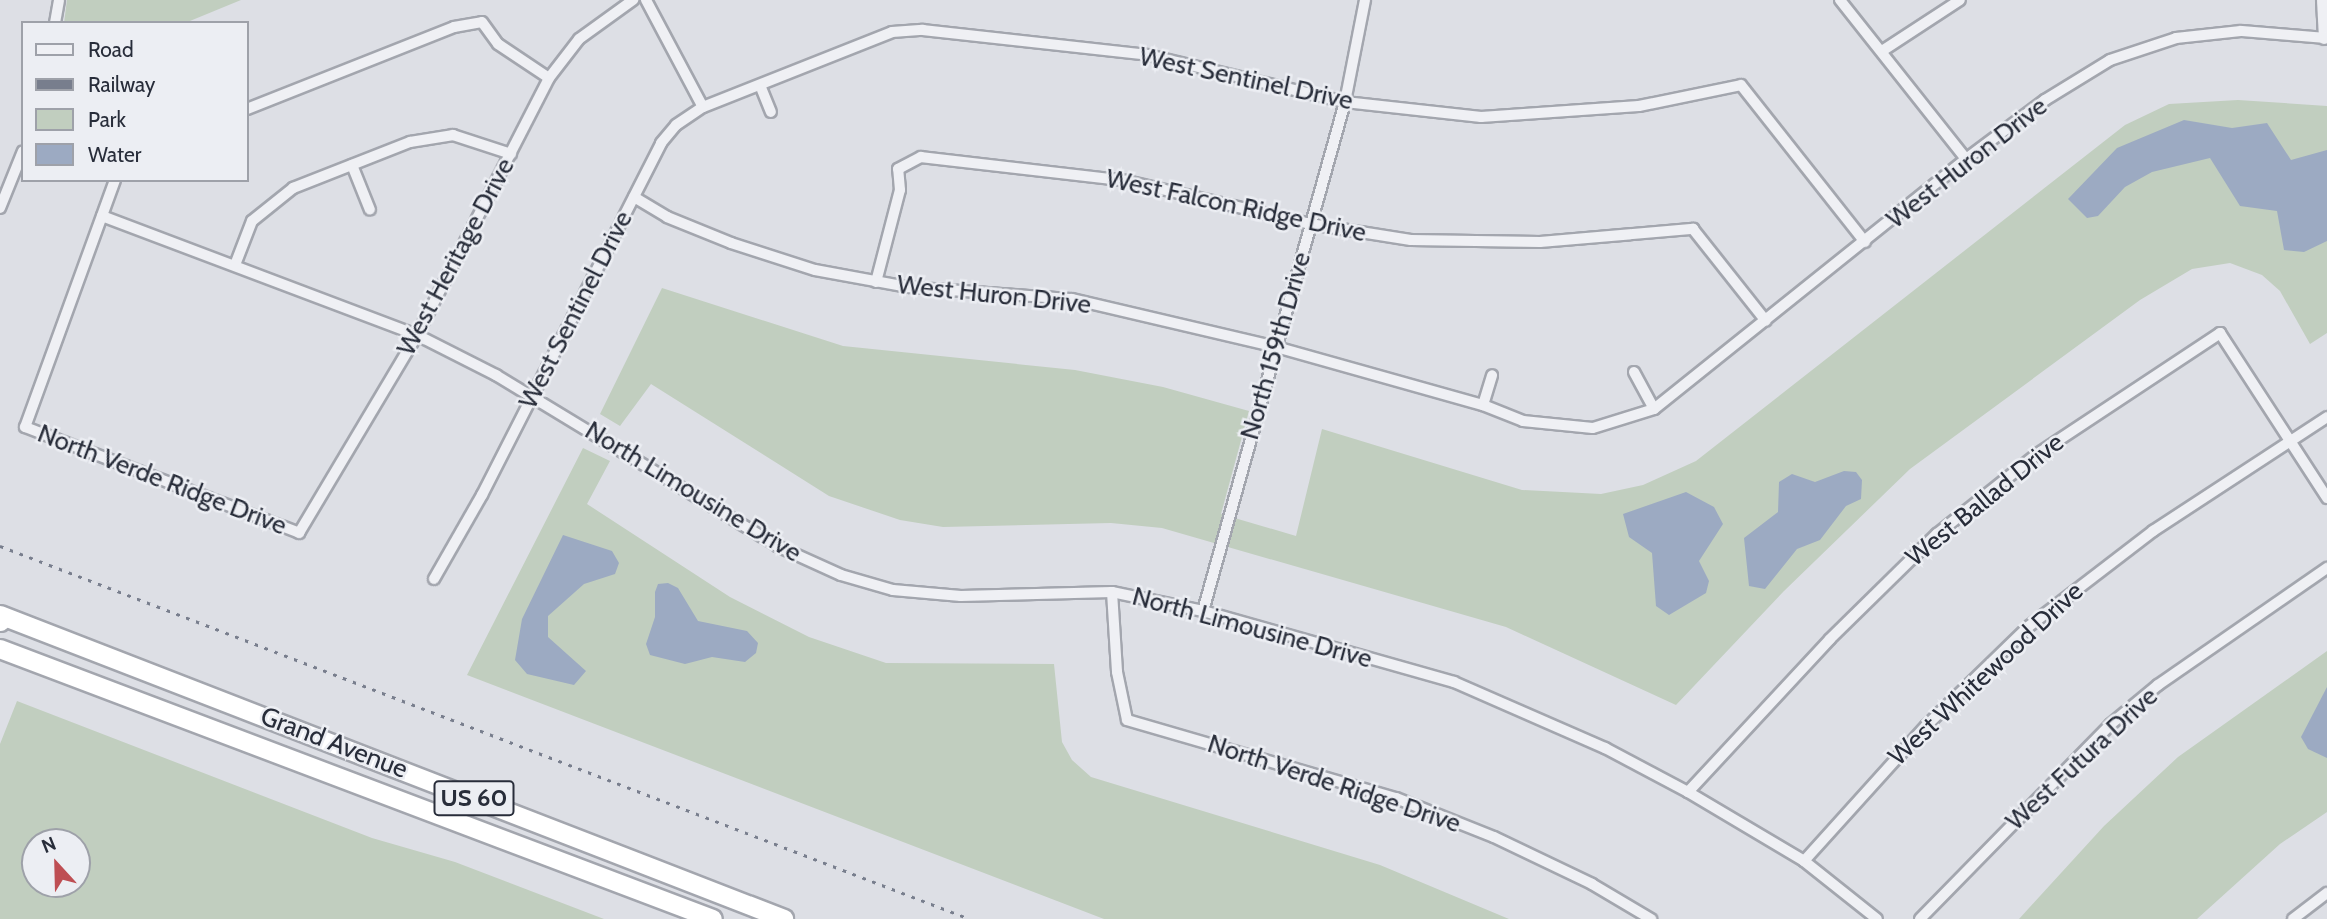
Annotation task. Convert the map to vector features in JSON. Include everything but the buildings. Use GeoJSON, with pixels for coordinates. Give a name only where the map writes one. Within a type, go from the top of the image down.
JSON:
{"type":"FeatureCollection","features":[{"type":"Feature","properties":{"kind":"highway","name":"Grand Avenue"},"geometry":{"type":"LineString","coordinates":[[1,618],[784,919]]}},
{"type":"Feature","properties":{"kind":"highway","name":"Grand Avenue"},"geometry":{"type":"LineString","coordinates":[[0,649],[713,919]]}},
{"type":"Feature","properties":{"kind":"street"},"geometry":{"type":"LineString","coordinates":[[55,21],[59,0]]}},
{"type":"Feature","properties":{"kind":"street","name":"West Heritage Drive"},"geometry":{"type":"LineString","coordinates":[[299,533],[417,335],[549,79],[579,39],[633,0]]}},
{"type":"Feature","properties":{"kind":"street"},"geometry":{"type":"LineString","coordinates":[[646,0],[703,107]]}},
{"type":"Feature","properties":{"kind":"street","name":"North 159th Drive"},"geometry":{"type":"LineString","coordinates":[[1203,611],[1345,102],[1365,0]]}},
{"type":"Feature","properties":{"kind":"street"},"geometry":{"type":"LineString","coordinates":[[1840,0],[1966,159]]}},
{"type":"Feature","properties":{"kind":"street"},"geometry":{"type":"LineString","coordinates":[[1882,51],[1960,0]]}},
{"type":"Feature","properties":{"kind":"street"},"geometry":{"type":"LineString","coordinates":[[2322,0],[2326,39]]}},
{"type":"Feature","properties":{"kind":"street"},"geometry":{"type":"LineString","coordinates":[[248,109],[454,27],[482,22],[498,44],[549,79]]}},
{"type":"Feature","properties":{"kind":"street","name":"West Sentinel Drive"},"geometry":{"type":"LineString","coordinates":[[434,579],[533,397],[661,143],[676,125],[703,107],[892,32],[923,30],[1148,55],[1345,102],[1480,117],[1640,106],[1741,85],[1865,242]]}},
{"type":"Feature","properties":{"kind":"street","name":"West Huron Drive"},"geometry":{"type":"LineString","coordinates":[[634,197],[667,216],[731,243],[815,270],[876,282],[1072,299],[1276,347],[1483,405],[1523,421],[1564,428],[1592,428],[1654,409],[1966,159],[2081,76],[2140,48],[2176,38],[2241,31],[2326,39]]}},
{"type":"Feature","properties":{"kind":"street"},"geometry":{"type":"LineString","coordinates":[[760,85],[771,112]]}},
{"type":"Feature","properties":{"kind":"street"},"geometry":{"type":"LineString","coordinates":[[235,265],[241,241],[267,205],[293,188],[410,142],[453,135],[511,154]]}},
{"type":"Feature","properties":{"kind":"street"},"geometry":{"type":"LineString","coordinates":[[0,208],[21,156]]}},
{"type":"Feature","properties":{"kind":"street","name":"West Falcon Ridge Drive"},"geometry":{"type":"LineString","coordinates":[[876,282],[900,190],[898,169],[921,157],[1127,181],[1310,224],[1411,240],[1540,242],[1693,229],[1766,321]]}},
{"type":"Feature","properties":{"kind":"street"},"geometry":{"type":"LineString","coordinates":[[352,165],[370,210]]}},
{"type":"Feature","properties":{"kind":"street"},"geometry":{"type":"LineString","coordinates":[[102,216],[114,182]]}},
{"type":"Feature","properties":{"kind":"street","name":"North Limousine Drive"},"geometry":{"type":"LineString","coordinates":[[102,216],[417,335],[533,397],[777,546],[841,575],[893,590],[961,596],[1112,592],[1203,611],[1454,682],[1605,748],[1688,792],[1804,861],[1877,919]]}},
{"type":"Feature","properties":{"kind":"street","name":"North Verde Ridge Drive"},"geometry":{"type":"LineString","coordinates":[[102,216],[25,427],[299,533]]}},
{"type":"Feature","properties":{"kind":"street","name":"West Ballad Drive"},"geometry":{"type":"LineString","coordinates":[[1688,792],[1830,639],[1937,534],[2036,455],[2220,333],[2291,440]]}},
{"type":"Feature","properties":{"kind":"street"},"geometry":{"type":"LineString","coordinates":[[1634,372],[1654,409]]}},
{"type":"Feature","properties":{"kind":"street"},"geometry":{"type":"LineString","coordinates":[[1483,405],[1492,375]]}},
{"type":"Feature","properties":{"kind":"street","name":"West Whitewood Drive"},"geometry":{"type":"LineString","coordinates":[[1804,861],[1926,726],[2028,627],[2152,531],[2327,417]]}},
{"type":"Feature","properties":{"kind":"street"},"geometry":{"type":"LineString","coordinates":[[2291,440],[2327,498]]}},
{"type":"Feature","properties":{"kind":"street","name":"West Futura Drive"},"geometry":{"type":"LineString","coordinates":[[1920,919],[2111,724],[2158,685],[2327,568]]}},
{"type":"Feature","properties":{"kind":"street","name":"North Verde Ridge Drive"},"geometry":{"type":"LineString","coordinates":[[1112,592],[1117,672],[1127,720],[1396,798],[1519,849],[1651,919]]}},
{"type":"Feature","properties":{"kind":"street"},"geometry":{"type":"LineString","coordinates":[[2293,919],[2327,893]]}},
{"type":"Feature","properties":{"kind":"green space"},"geometry":{"type":"Polygon","coordinates":[[[67,0],[241,0],[190,21],[64,21],[67,0]]]}},
{"type":"Feature","properties":{"kind":"green space"},"geometry":{"type":"Polygon","coordinates":[[[2238,100],[2327,106],[2327,333],[2310,344],[2280,291],[2262,275],[2230,263],[2192,269],[2140,300],[1910,469],[1784,591],[1676,705],[1506,627],[1162,528],[1111,523],[943,527],[900,520],[829,496],[651,384],[620,426],[600,414],[662,288],[843,346],[1075,370],[1163,387],[1249,411],[1221,514],[1296,536],[1322,429],[1522,490],[1601,494],[1643,485],[1696,461],[2125,125],[2169,104],[2238,100]]]}},
{"type":"Feature","properties":{"kind":"green space"},"geometry":{"type":"Polygon","coordinates":[[[583,448],[610,461],[587,504],[730,597],[809,637],[886,663],[1054,664],[1062,742],[1072,760],[1091,777],[1380,865],[1509,919],[1104,919],[467,675],[583,448]]]}},
{"type":"Feature","properties":{"kind":"green space"},"geometry":{"type":"Polygon","coordinates":[[[2327,651],[2327,812],[2280,844],[2197,919],[2019,919],[2104,826],[2178,757],[2327,651]]]}},
{"type":"Feature","properties":{"kind":"green space"},"geometry":{"type":"Polygon","coordinates":[[[17,701],[372,838],[455,862],[604,919],[0,919],[0,744],[17,701]]]}},
{"type":"Feature","properties":{"kind":"water"},"geometry":{"type":"Polygon","coordinates":[[[2184,120],[2232,128],[2267,123],[2291,160],[2327,150],[2327,241],[2304,252],[2284,250],[2277,211],[2240,206],[2210,158],[2152,172],[2125,187],[2098,216],[2087,218],[2068,199],[2117,148],[2184,120]]]}},
{"type":"Feature","properties":{"kind":"water"},"geometry":{"type":"Polygon","coordinates":[[[1844,471],[1856,472],[1862,480],[1861,499],[1846,506],[1820,540],[1797,549],[1765,589],[1749,586],[1744,538],[1778,512],[1779,482],[1792,474],[1815,482],[1844,471]]]}},
{"type":"Feature","properties":{"kind":"water"},"geometry":{"type":"Polygon","coordinates":[[[1686,492],[1714,507],[1723,524],[1699,561],[1709,581],[1706,593],[1669,615],[1656,606],[1652,553],[1629,537],[1623,514],[1686,492]]]}},
{"type":"Feature","properties":{"kind":"water"},"geometry":{"type":"Polygon","coordinates":[[[563,535],[612,551],[619,563],[615,574],[584,584],[548,616],[548,637],[586,671],[574,685],[527,674],[515,660],[522,619],[563,535]]]}},
{"type":"Feature","properties":{"kind":"water"},"geometry":{"type":"Polygon","coordinates":[[[668,583],[678,588],[698,621],[747,631],[758,643],[756,653],[745,662],[712,657],[685,664],[650,655],[646,644],[655,617],[655,592],[658,584],[668,583]]]}},
{"type":"Feature","properties":{"kind":"water"},"geometry":{"type":"Polygon","coordinates":[[[2327,687],[2327,758],[2308,749],[2301,737],[2327,687]]]}},
{"type":"Feature","properties":{"kind":"railway"},"geometry":{"type":"LineString","coordinates":[[0,546],[970,919]]}}]}
